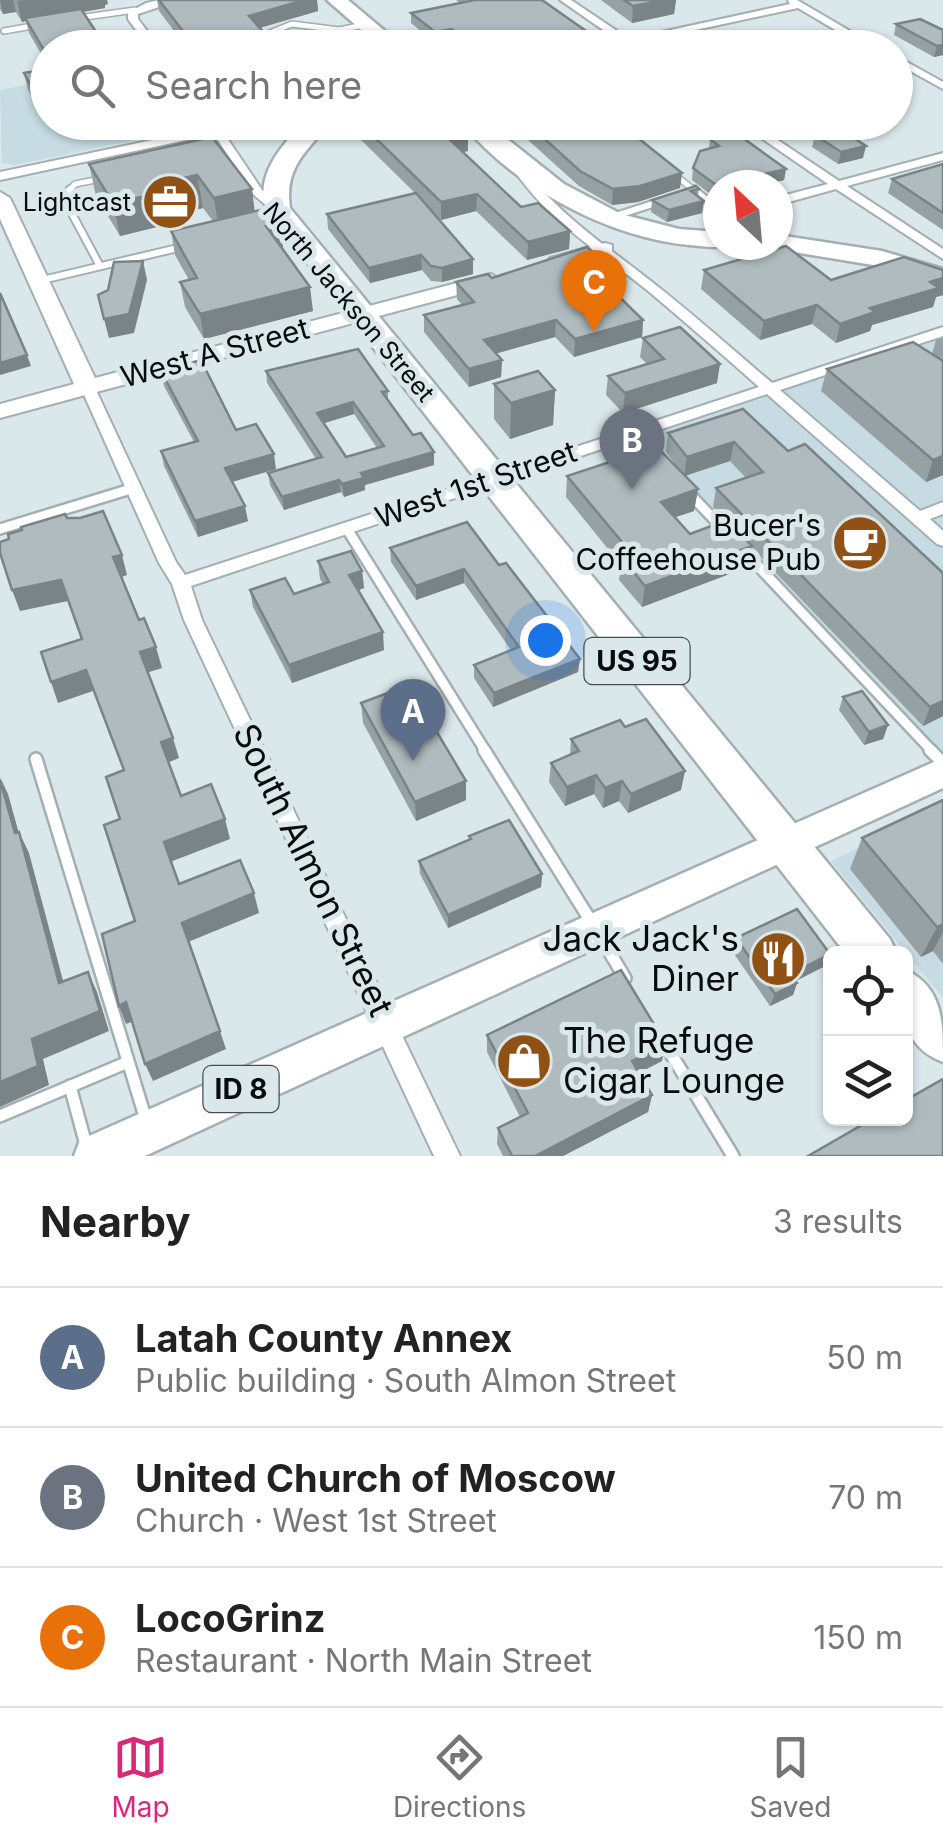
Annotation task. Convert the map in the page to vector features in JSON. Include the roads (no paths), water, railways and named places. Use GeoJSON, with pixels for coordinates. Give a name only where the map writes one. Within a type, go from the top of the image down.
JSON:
{"type":"FeatureCollection","features":[{"type":"Feature","properties":{"kind":"highway"},"geometry":{"type":"LineString","coordinates":[[336,0],[371,30]]}},
{"type":"Feature","properties":{"kind":"highway"},"geometry":{"type":"LineString","coordinates":[[364,25],[364,30]]}},
{"type":"Feature","properties":{"kind":"highway"},"geometry":{"type":"LineString","coordinates":[[278,219],[276,175],[302,140]]}},
{"type":"Feature","properties":{"kind":"highway"},"geometry":{"type":"LineString","coordinates":[[491,140],[578,207],[672,236],[703,239]]}},
{"type":"Feature","properties":{"kind":"highway","name":"North Jackson Street"},"geometry":{"type":"LineString","coordinates":[[278,219],[361,314],[492,477]]}},
{"type":"Feature","properties":{"kind":"highway"},"geometry":{"type":"LineString","coordinates":[[793,245],[854,253],[943,278]]}},
{"type":"Feature","properties":{"kind":"highway","name":"US 95"},"geometry":{"type":"LineString","coordinates":[[492,477],[868,946]]}},
{"type":"Feature","properties":{"kind":"highway"},"geometry":{"type":"LineString","coordinates":[[913,1001],[943,1038]]}},
{"type":"Feature","properties":{"kind":"main road","name":"ID 8"},"geometry":{"type":"LineString","coordinates":[[93,1156],[151,1137],[387,1022],[943,772]]}},
{"type":"Feature","properties":{"kind":"street"},"geometry":{"type":"LineString","coordinates":[[141,30],[133,19],[135,10],[175,0]]}},
{"type":"Feature","properties":{"kind":"street"},"geometry":{"type":"LineString","coordinates":[[565,0],[608,30]]}},
{"type":"Feature","properties":{"kind":"street"},"geometry":{"type":"LineString","coordinates":[[689,30],[794,3],[842,30]]}},
{"type":"Feature","properties":{"kind":"street"},"geometry":{"type":"LineString","coordinates":[[913,69],[943,86]]}},
{"type":"Feature","properties":{"kind":"street"},"geometry":{"type":"LineString","coordinates":[[0,176],[102,161],[170,140]]}},
{"type":"Feature","properties":{"kind":"street","name":"North Jackson Street"},"geometry":{"type":"LineString","coordinates":[[220,140],[278,219]]}},
{"type":"Feature","properties":{"kind":"street"},"geometry":{"type":"LineString","coordinates":[[769,140],[943,254]]}},
{"type":"Feature","properties":{"kind":"street"},"geometry":{"type":"LineString","coordinates":[[793,196],[943,156]]}},
{"type":"Feature","properties":{"kind":"street"},"geometry":{"type":"LineString","coordinates":[[515,162],[548,203],[771,387],[943,540]]}},
{"type":"Feature","properties":{"kind":"street"},"geometry":{"type":"LineString","coordinates":[[0,198],[88,388]]}},
{"type":"Feature","properties":{"kind":"street","name":"West A Street"},"geometry":{"type":"LineString","coordinates":[[0,411],[605,249]]}},
{"type":"Feature","properties":{"kind":"street","name":"West 1st Street"},"geometry":{"type":"LineString","coordinates":[[182,583],[492,477],[943,332]]}},
{"type":"Feature","properties":{"kind":"street","name":"South Almon Street"},"geometry":{"type":"LineString","coordinates":[[88,388],[182,583],[193,620],[448,1156]]}},
{"type":"Feature","properties":{"kind":"street"},"geometry":{"type":"LineString","coordinates":[[918,518],[943,508]]}},
{"type":"Feature","properties":{"kind":"lane"},"geometry":{"type":"LineString","coordinates":[[76,18],[135,10]]}},
{"type":"Feature","properties":{"kind":"lane"},"geometry":{"type":"LineString","coordinates":[[4,31],[40,24]]}},
{"type":"Feature","properties":{"kind":"lane"},"geometry":{"type":"LineString","coordinates":[[270,30],[291,25],[340,30],[364,25]]}},
{"type":"Feature","properties":{"kind":"lane"},"geometry":{"type":"LineString","coordinates":[[666,168],[703,197]]}},
{"type":"Feature","properties":{"kind":"lane"},"geometry":{"type":"LineString","coordinates":[[100,266],[63,197],[76,184],[111,176]]}},
{"type":"Feature","properties":{"kind":"lane"},"geometry":{"type":"LineString","coordinates":[[607,218],[695,191]]}},
{"type":"Feature","properties":{"kind":"lane"},"geometry":{"type":"LineString","coordinates":[[38,281],[194,244]]}},
{"type":"Feature","properties":{"kind":"lane"},"geometry":{"type":"LineString","coordinates":[[898,346],[913,358]]}},
{"type":"Feature","properties":{"kind":"lane"},"geometry":{"type":"LineString","coordinates":[[632,433],[659,462]]}},
{"type":"Feature","properties":{"kind":"lane"},"geometry":{"type":"LineString","coordinates":[[673,476],[943,763]]}},
{"type":"Feature","properties":{"kind":"lane"},"geometry":{"type":"LineString","coordinates":[[0,529],[134,488]]}},
{"type":"Feature","properties":{"kind":"lane"},"geometry":{"type":"LineString","coordinates":[[347,529],[634,994]]}},
{"type":"Feature","properties":{"kind":"lane"},"geometry":{"type":"LineString","coordinates":[[36,759],[151,1137]]}},
{"type":"Feature","properties":{"kind":"lane"},"geometry":{"type":"LineString","coordinates":[[654,1026],[733,1156]]}},
{"type":"Feature","properties":{"kind":"lane"},"geometry":{"type":"LineString","coordinates":[[0,1116],[128,1062]]}},
{"type":"Feature","properties":{"kind":"lane"},"geometry":{"type":"LineString","coordinates":[[70,1086],[93,1156]]}},
{"type":"Feature","properties":{"kind":"place","name":"Lightcast"},"geometry":{"type":"Point","coordinates":[170,202]}},
{"type":"Feature","properties":{"kind":"place","name":"LocoGrinz"},"geometry":{"type":"Point","coordinates":[594,332]}},
{"type":"Feature","properties":{"kind":"place","name":"United Church of Moscow"},"geometry":{"type":"Point","coordinates":[632,490]}},
{"type":"Feature","properties":{"kind":"place","name":"Bucer's Coffeehouse Pub"},"geometry":{"type":"Point","coordinates":[860,543]}},
{"type":"Feature","properties":{"kind":"place","name":"Latah County Annex"},"geometry":{"type":"Point","coordinates":[413,761]}},
{"type":"Feature","properties":{"kind":"place","name":"Jack Jack's Diner"},"geometry":{"type":"Point","coordinates":[778,959]}},
{"type":"Feature","properties":{"kind":"place","name":"The Refuge Cigar Lounge"},"geometry":{"type":"Point","coordinates":[524,1061]}}]}
